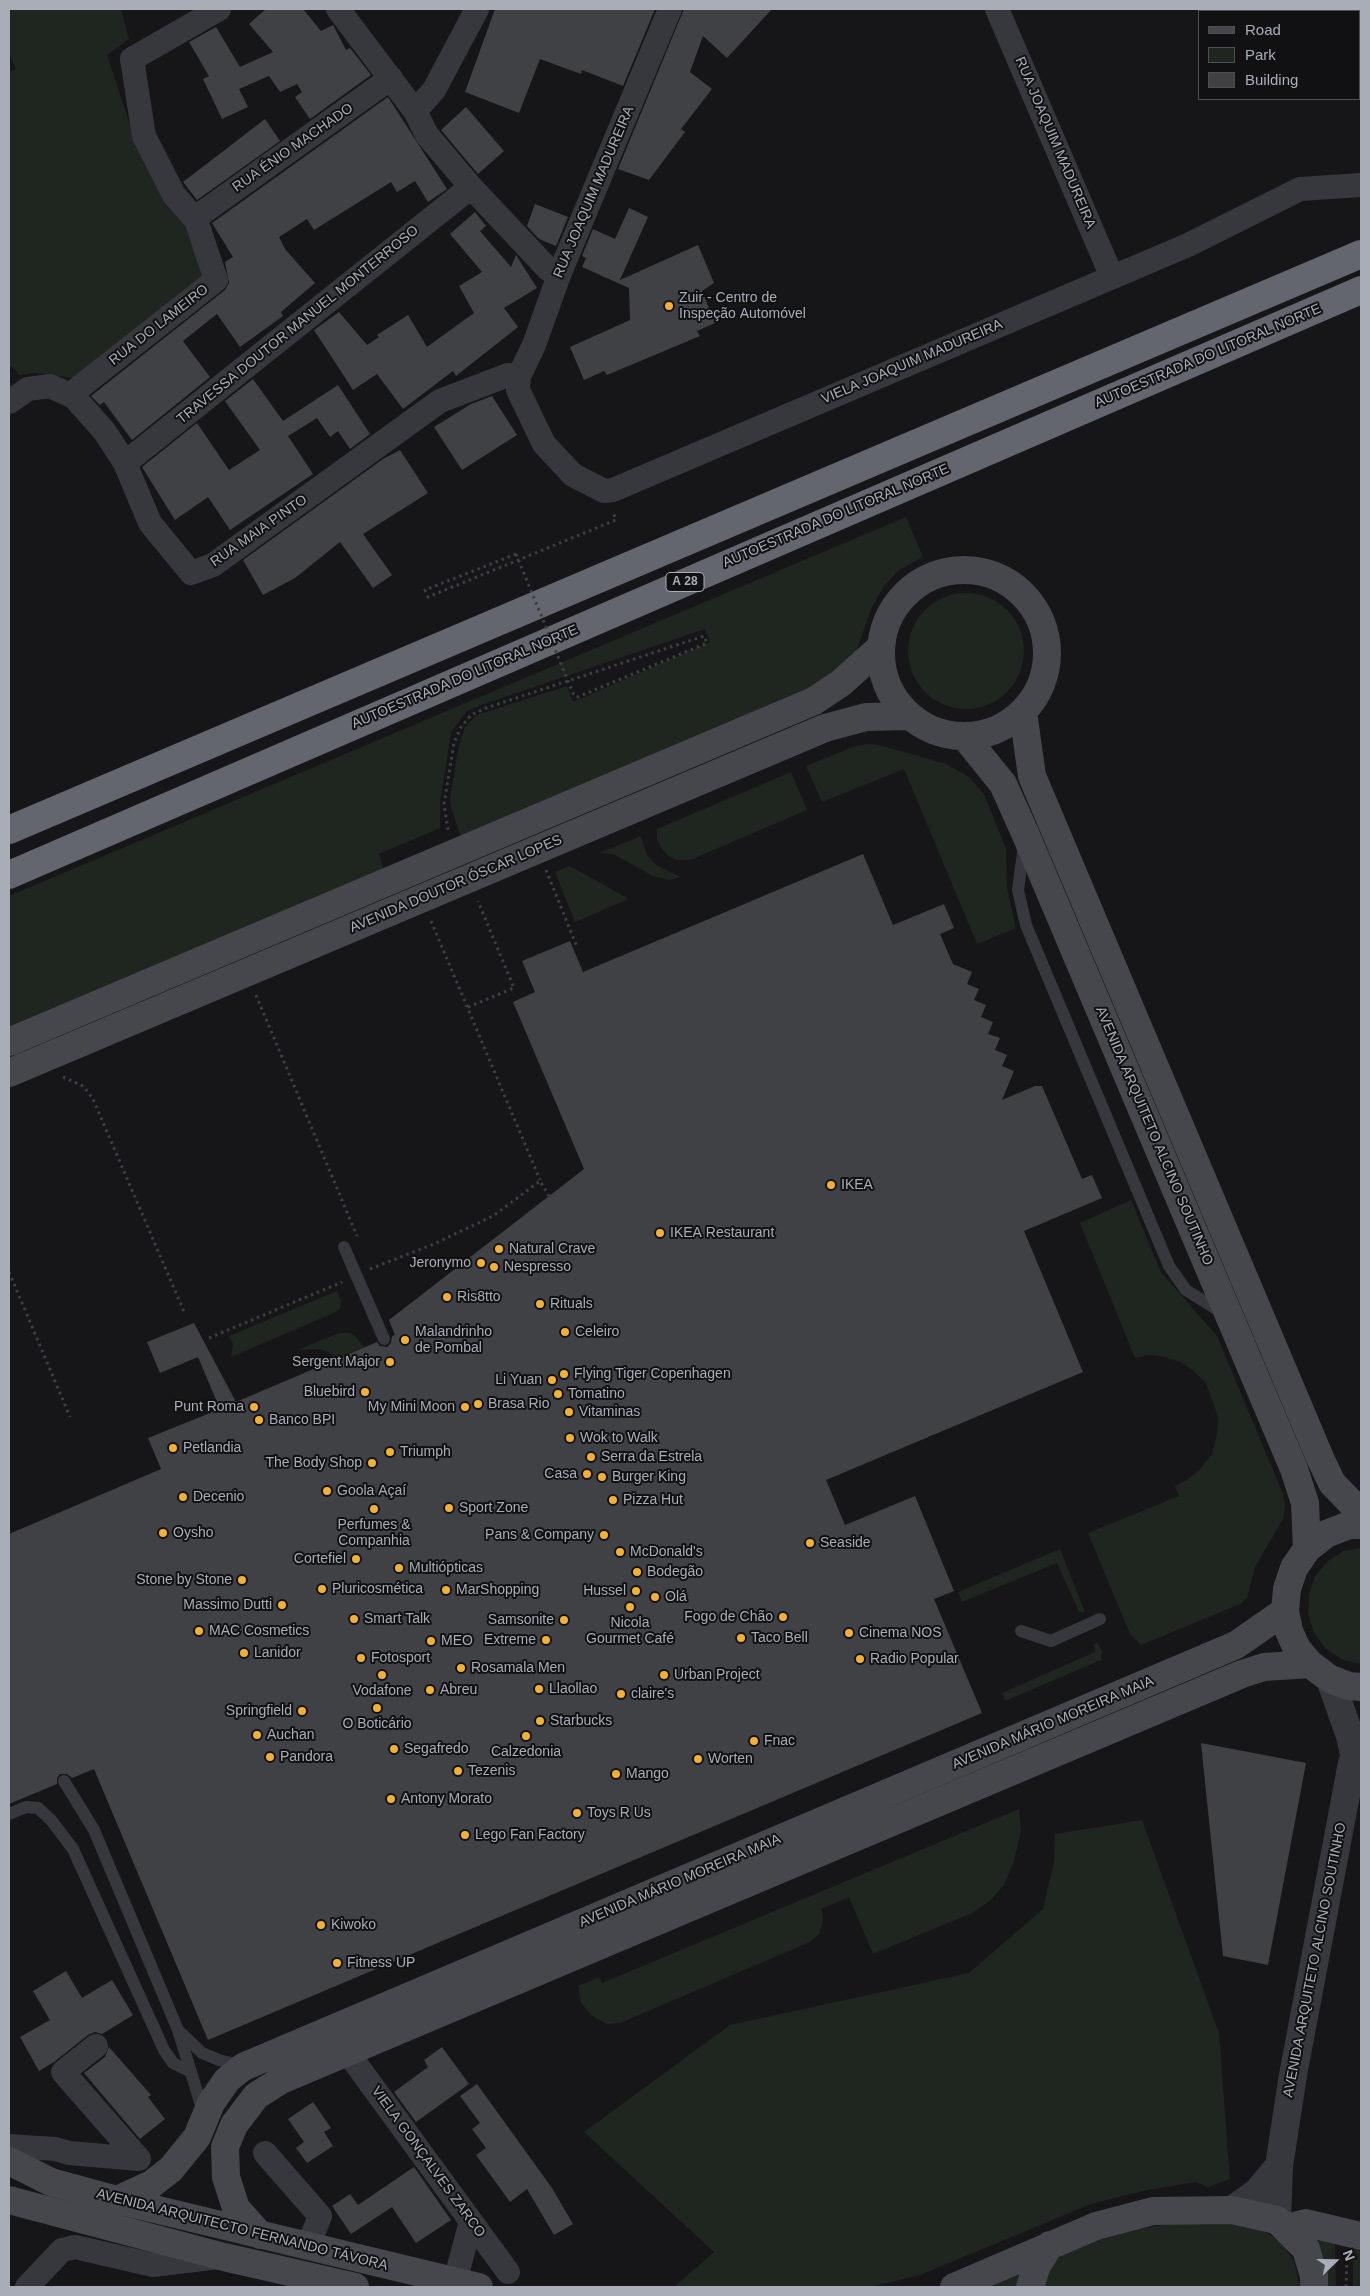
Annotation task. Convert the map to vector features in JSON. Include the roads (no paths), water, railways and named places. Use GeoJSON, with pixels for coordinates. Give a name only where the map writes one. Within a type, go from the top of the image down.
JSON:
{"type":"FeatureCollection","features":[{"type":"Feature","properties":{"kind":"highway","name":"A 28"},"geometry":{"type":"LineString","coordinates":[[9,830],[1361,254]]}},
{"type":"Feature","properties":{"kind":"highway","name":"AUTOESTRADA DO LITORAL NORTE"},"geometry":{"type":"LineString","coordinates":[[9,875],[1361,290]]}},
{"type":"Feature","properties":{"kind":"main road"},"geometry":{"type":"LineString","coordinates":[[962,570],[986,573],[1009,583],[1027,600],[1040,620],[1046,644],[1045,669],[1037,692],[1023,712],[1006,725],[993,731],[966,737],[935,732],[909,716],[892,696],[882,673],[881,647],[886,623],[898,602],[916,585],[938,574],[962,570]]}},
{"type":"Feature","properties":{"kind":"main road","name":"AVENIDA DOUTOR ÓSCAR LOPES"},"geometry":{"type":"LineString","coordinates":[[9,1042],[814,701],[841,683],[881,647]]}},
{"type":"Feature","properties":{"kind":"main road","name":"AVENIDA ARQUITETO ALCINO SOUTINHO"},"geometry":{"type":"LineString","coordinates":[[1023,712],[1032,776],[1321,1460],[1332,1483],[1361,1513]]}},
{"type":"Feature","properties":{"kind":"main road","name":"AVENIDA DOUTOR ÓSCAR LOPES"},"geometry":{"type":"LineString","coordinates":[[9,1073],[825,728],[866,717],[909,716]]}},
{"type":"Feature","properties":{"kind":"main road","name":"AVENIDA ARQUITETO ALCINO SOUTINHO"},"geometry":{"type":"LineString","coordinates":[[966,737],[1003,784],[1025,833],[1294,1469],[1305,1503],[1307,1550]]}},
{"type":"Feature","properties":{"kind":"main road"},"geometry":{"type":"LineString","coordinates":[[1361,1525],[1349,1525],[1326,1534],[1307,1550],[1294,1568],[1287,1589],[1285,1611],[1289,1631],[1297,1649],[1320,1672],[1350,1686],[1361,1687]]}},
{"type":"Feature","properties":{"kind":"main road","name":"AVENIDA MÁRIO MOREIRA MAIA"},"geometry":{"type":"LineString","coordinates":[[117,2200],[152,2184],[171,2169],[197,2137],[211,2103],[227,2080],[243,2067],[1236,1645],[1285,1611]]}},
{"type":"Feature","properties":{"kind":"main road","name":"AVENIDA MÁRIO MOREIRA MAIA"},"geometry":{"type":"LineString","coordinates":[[260,2235],[236,2208],[226,2177],[225,2147],[234,2125],[256,2096],[281,2080],[1242,1674],[1264,1667],[1320,1672]]}},
{"type":"Feature","properties":{"kind":"main road","name":"AVENIDA ARQUITECTO FERNANDO TÁVORA"},"geometry":{"type":"LineString","coordinates":[[9,2161],[51,2182],[117,2200],[467,2284]]}},
{"type":"Feature","properties":{"kind":"main road","name":"AVENIDA ARQUITECTO FERNANDO TÁVORA"},"geometry":{"type":"LineString","coordinates":[[9,2200],[224,2256],[355,2287]]}},
{"type":"Feature","properties":{"kind":"main road"},"geometry":{"type":"LineString","coordinates":[[954,2287],[1096,2226],[1153,2211],[1232,2210],[1282,2224],[1306,2224],[1354,2245]]}},
{"type":"Feature","properties":{"kind":"main road"},"geometry":{"type":"LineString","coordinates":[[1282,2224],[1306,2249],[1314,2276],[1314,2287]]}},
{"type":"Feature","properties":{"kind":"main road"},"geometry":{"type":"LineString","coordinates":[[1030,2287],[1037,2265],[1050,2245]]}},
{"type":"Feature","properties":{"kind":"street","name":"RUA DO LAMEIRO"},"geometry":{"type":"LineString","coordinates":[[74,397],[76,390],[216,280],[196,220],[174,194],[144,136],[132,59],[219,9]]}},
{"type":"Feature","properties":{"kind":"street"},"geometry":{"type":"LineString","coordinates":[[338,9],[416,111],[427,135],[471,187],[548,269],[559,275]]}},
{"type":"Feature","properties":{"kind":"street"},"geometry":{"type":"LineString","coordinates":[[416,111],[434,90],[477,9]]}},
{"type":"Feature","properties":{"kind":"street","name":"RUA JOAQUIM MADUREIRA"},"geometry":{"type":"LineString","coordinates":[[519,376],[534,345],[559,275],[670,9]]}},
{"type":"Feature","properties":{"kind":"street","name":"RUA JOAQUIM MADUREIRA"},"geometry":{"type":"LineString","coordinates":[[997,9],[1112,277]]}},
{"type":"Feature","properties":{"kind":"street","name":"RUA ÉNIO MACHADO"},"geometry":{"type":"LineString","coordinates":[[196,220],[202,212],[391,78]]}},
{"type":"Feature","properties":{"kind":"street","name":"VIELA JOAQUIM MADUREIRA"},"geometry":{"type":"LineString","coordinates":[[519,376],[518,390],[544,444],[573,475],[604,491],[613,490],[1188,245],[1300,189],[1361,185]]}},
{"type":"Feature","properties":{"kind":"street","name":"TRAVESSA DOUTOR MANUEL MONTERROSO"},"geometry":{"type":"LineString","coordinates":[[125,463],[471,187]]}},
{"type":"Feature","properties":{"kind":"street","name":"RUA MAIA PINTO"},"geometry":{"type":"LineString","coordinates":[[9,402],[28,389],[50,386],[74,397],[105,432],[125,463],[150,523],[191,573],[213,565],[440,402],[508,375],[519,376]]}},
{"type":"Feature","properties":{"kind":"street","name":"AVENIDA ARQUITETO ALCINO SOUTINHO"},"geometry":{"type":"LineString","coordinates":[[1282,2224],[1278,2166],[1358,1747],[1350,1736],[1320,1672]]}},
{"type":"Feature","properties":{"kind":"street"},"geometry":{"type":"LineString","coordinates":[[9,2146],[54,2149],[69,2154],[140,2159],[63,2072],[96,2046]]}},
{"type":"Feature","properties":{"kind":"street","name":"VIELA GONÇALVES ZARCO"},"geometry":{"type":"LineString","coordinates":[[348,2053],[508,2272]]}},
{"type":"Feature","properties":{"kind":"street"},"geometry":{"type":"LineString","coordinates":[[265,2153],[320,2216],[308,2246]]}},
{"type":"Feature","properties":{"kind":"street"},"geometry":{"type":"LineString","coordinates":[[51,2182],[58,2165],[69,2154]]}},
{"type":"Feature","properties":{"kind":"street","name":"AVENIDA ARQUITETO ALCINO SOUTINHO"},"geometry":{"type":"LineString","coordinates":[[1232,2210],[1257,2192],[1278,2166]]}},
{"type":"Feature","properties":{"kind":"street"},"geometry":{"type":"LineString","coordinates":[[467,2284],[471,2222]]}},
{"type":"Feature","properties":{"kind":"street"},"geometry":{"type":"LineString","coordinates":[[27,2287],[62,2250],[75,2248],[153,2265],[224,2256]]}},
{"type":"Feature","properties":{"kind":"lane"},"geometry":{"type":"LineString","coordinates":[[1025,833],[1018,890],[1026,925],[1165,1258],[1186,1290],[1231,1319]]}},
{"type":"Feature","properties":{"kind":"lane"},"geometry":{"type":"LineString","coordinates":[[344,1247],[384,1339]]}},
{"type":"Feature","properties":{"kind":"lane"},"geometry":{"type":"LineString","coordinates":[[1021,1631],[1051,1641],[1100,1619]]}},
{"type":"Feature","properties":{"kind":"lane"},"geometry":{"type":"LineString","coordinates":[[64,1781],[94,1830],[178,2030],[205,2118]]}},
{"type":"Feature","properties":{"kind":"lane"},"geometry":{"type":"LineString","coordinates":[[9,1814],[26,1807],[38,1808],[51,1820],[73,1849],[164,2050],[173,2063],[191,2072]]}},
{"type":"Feature","properties":{"kind":"lane"},"geometry":{"type":"LineString","coordinates":[[178,2030],[202,2053],[243,2067]]}},
{"type":"Feature","properties":{"kind":"place","name":"Zuir - Centro de Inspeção Automóvel"},"geometry":{"type":"Point","coordinates":[669,306]}},
{"type":"Feature","properties":{"kind":"place","name":"IKEA"},"geometry":{"type":"Point","coordinates":[831,1185]}},
{"type":"Feature","properties":{"kind":"place","name":"IKEA Restaurant"},"geometry":{"type":"Point","coordinates":[660,1233]}},
{"type":"Feature","properties":{"kind":"place","name":"Natural Crave"},"geometry":{"type":"Point","coordinates":[499,1249]}},
{"type":"Feature","properties":{"kind":"place","name":"Jeronymo"},"geometry":{"type":"Point","coordinates":[481,1263]}},
{"type":"Feature","properties":{"kind":"place","name":"Nespresso"},"geometry":{"type":"Point","coordinates":[494,1267]}},
{"type":"Feature","properties":{"kind":"place","name":"Ris8tto"},"geometry":{"type":"Point","coordinates":[447,1297]}},
{"type":"Feature","properties":{"kind":"place","name":"Rituals"},"geometry":{"type":"Point","coordinates":[540,1304]}},
{"type":"Feature","properties":{"kind":"place","name":"Celeiro"},"geometry":{"type":"Point","coordinates":[565,1332]}},
{"type":"Feature","properties":{"kind":"place","name":"Malandrinho de Pombal"},"geometry":{"type":"Point","coordinates":[405,1340]}},
{"type":"Feature","properties":{"kind":"place","name":"Sergent Major"},"geometry":{"type":"Point","coordinates":[390,1362]}},
{"type":"Feature","properties":{"kind":"place","name":"Flying Tiger Copenhagen"},"geometry":{"type":"Point","coordinates":[564,1374]}},
{"type":"Feature","properties":{"kind":"place","name":"Li Yuan"},"geometry":{"type":"Point","coordinates":[552,1380]}},
{"type":"Feature","properties":{"kind":"place","name":"Bluebird"},"geometry":{"type":"Point","coordinates":[365,1392]}},
{"type":"Feature","properties":{"kind":"place","name":"Tomatino"},"geometry":{"type":"Point","coordinates":[558,1394]}},
{"type":"Feature","properties":{"kind":"place","name":"Brasa Rio"},"geometry":{"type":"Point","coordinates":[478,1404]}},
{"type":"Feature","properties":{"kind":"place","name":"Punt Roma"},"geometry":{"type":"Point","coordinates":[254,1407]}},
{"type":"Feature","properties":{"kind":"place","name":"My Mini Moon"},"geometry":{"type":"Point","coordinates":[465,1407]}},
{"type":"Feature","properties":{"kind":"place","name":"Vitaminas"},"geometry":{"type":"Point","coordinates":[569,1412]}},
{"type":"Feature","properties":{"kind":"place","name":"Banco BPI"},"geometry":{"type":"Point","coordinates":[259,1420]}},
{"type":"Feature","properties":{"kind":"place","name":"Wok to Walk"},"geometry":{"type":"Point","coordinates":[570,1438]}},
{"type":"Feature","properties":{"kind":"place","name":"Petlandia"},"geometry":{"type":"Point","coordinates":[173,1448]}},
{"type":"Feature","properties":{"kind":"place","name":"Triumph"},"geometry":{"type":"Point","coordinates":[390,1452]}},
{"type":"Feature","properties":{"kind":"place","name":"Serra da Estrela"},"geometry":{"type":"Point","coordinates":[591,1457]}},
{"type":"Feature","properties":{"kind":"place","name":"The Body Shop"},"geometry":{"type":"Point","coordinates":[372,1463]}},
{"type":"Feature","properties":{"kind":"place","name":"Casa"},"geometry":{"type":"Point","coordinates":[587,1474]}},
{"type":"Feature","properties":{"kind":"place","name":"Burger King"},"geometry":{"type":"Point","coordinates":[602,1477]}},
{"type":"Feature","properties":{"kind":"place","name":"Goola Açaí"},"geometry":{"type":"Point","coordinates":[327,1491]}},
{"type":"Feature","properties":{"kind":"place","name":"Decenio"},"geometry":{"type":"Point","coordinates":[183,1497]}},
{"type":"Feature","properties":{"kind":"place","name":"Pizza Hut"},"geometry":{"type":"Point","coordinates":[613,1500]}},
{"type":"Feature","properties":{"kind":"place","name":"Sport Zone"},"geometry":{"type":"Point","coordinates":[449,1508]}},
{"type":"Feature","properties":{"kind":"place","name":"Perfumes & Companhia"},"geometry":{"type":"Point","coordinates":[374,1509]}},
{"type":"Feature","properties":{"kind":"place","name":"Oysho"},"geometry":{"type":"Point","coordinates":[163,1533]}},
{"type":"Feature","properties":{"kind":"place","name":"Pans & Company"},"geometry":{"type":"Point","coordinates":[604,1535]}},
{"type":"Feature","properties":{"kind":"place","name":"Seaside"},"geometry":{"type":"Point","coordinates":[810,1543]}},
{"type":"Feature","properties":{"kind":"place","name":"McDonald's"},"geometry":{"type":"Point","coordinates":[620,1552]}},
{"type":"Feature","properties":{"kind":"place","name":"Cortefiel"},"geometry":{"type":"Point","coordinates":[356,1559]}},
{"type":"Feature","properties":{"kind":"place","name":"Multiópticas"},"geometry":{"type":"Point","coordinates":[399,1568]}},
{"type":"Feature","properties":{"kind":"place","name":"Bodegão"},"geometry":{"type":"Point","coordinates":[637,1572]}},
{"type":"Feature","properties":{"kind":"place","name":"Stone by Stone"},"geometry":{"type":"Point","coordinates":[242,1580]}},
{"type":"Feature","properties":{"kind":"place","name":"Pluricosmética"},"geometry":{"type":"Point","coordinates":[322,1589]}},
{"type":"Feature","properties":{"kind":"place","name":"MarShopping"},"geometry":{"type":"Point","coordinates":[446,1590]}},
{"type":"Feature","properties":{"kind":"place","name":"Hussel"},"geometry":{"type":"Point","coordinates":[636,1591]}},
{"type":"Feature","properties":{"kind":"place","name":"Olá"},"geometry":{"type":"Point","coordinates":[655,1597]}},
{"type":"Feature","properties":{"kind":"place","name":"Massimo Dutti"},"geometry":{"type":"Point","coordinates":[282,1605]}},
{"type":"Feature","properties":{"kind":"place","name":"Nicola Gourmet Café"},"geometry":{"type":"Point","coordinates":[630,1607]}},
{"type":"Feature","properties":{"kind":"place","name":"Fogo de Chão"},"geometry":{"type":"Point","coordinates":[783,1617]}},
{"type":"Feature","properties":{"kind":"place","name":"Smart Talk"},"geometry":{"type":"Point","coordinates":[354,1619]}},
{"type":"Feature","properties":{"kind":"place","name":"Samsonite"},"geometry":{"type":"Point","coordinates":[564,1620]}},
{"type":"Feature","properties":{"kind":"place","name":"MAC Cosmetics"},"geometry":{"type":"Point","coordinates":[199,1631]}},
{"type":"Feature","properties":{"kind":"place","name":"Cinema NOS"},"geometry":{"type":"Point","coordinates":[849,1633]}},
{"type":"Feature","properties":{"kind":"place","name":"Taco Bell"},"geometry":{"type":"Point","coordinates":[741,1638]}},
{"type":"Feature","properties":{"kind":"place","name":"Extreme"},"geometry":{"type":"Point","coordinates":[546,1640]}},
{"type":"Feature","properties":{"kind":"place","name":"MEO"},"geometry":{"type":"Point","coordinates":[431,1641]}},
{"type":"Feature","properties":{"kind":"place","name":"Lanidor"},"geometry":{"type":"Point","coordinates":[244,1653]}},
{"type":"Feature","properties":{"kind":"place","name":"Fotosport"},"geometry":{"type":"Point","coordinates":[361,1658]}},
{"type":"Feature","properties":{"kind":"place","name":"Radio Popular"},"geometry":{"type":"Point","coordinates":[860,1659]}},
{"type":"Feature","properties":{"kind":"place","name":"Rosamala Men"},"geometry":{"type":"Point","coordinates":[461,1668]}},
{"type":"Feature","properties":{"kind":"place","name":"Vodafone"},"geometry":{"type":"Point","coordinates":[382,1675]}},
{"type":"Feature","properties":{"kind":"place","name":"Urban Project"},"geometry":{"type":"Point","coordinates":[664,1675]}},
{"type":"Feature","properties":{"kind":"place","name":"Llaollao"},"geometry":{"type":"Point","coordinates":[539,1689]}},
{"type":"Feature","properties":{"kind":"place","name":"Abreu"},"geometry":{"type":"Point","coordinates":[430,1690]}},
{"type":"Feature","properties":{"kind":"place","name":"claire's"},"geometry":{"type":"Point","coordinates":[621,1694]}},
{"type":"Feature","properties":{"kind":"place","name":"O Boticário"},"geometry":{"type":"Point","coordinates":[377,1708]}},
{"type":"Feature","properties":{"kind":"place","name":"Springfield"},"geometry":{"type":"Point","coordinates":[302,1711]}},
{"type":"Feature","properties":{"kind":"place","name":"Starbucks"},"geometry":{"type":"Point","coordinates":[540,1721]}},
{"type":"Feature","properties":{"kind":"place","name":"Auchan"},"geometry":{"type":"Point","coordinates":[257,1735]}},
{"type":"Feature","properties":{"kind":"place","name":"Calzedonia"},"geometry":{"type":"Point","coordinates":[526,1736]}},
{"type":"Feature","properties":{"kind":"place","name":"Fnac"},"geometry":{"type":"Point","coordinates":[754,1741]}},
{"type":"Feature","properties":{"kind":"place","name":"Segafredo"},"geometry":{"type":"Point","coordinates":[394,1749]}},
{"type":"Feature","properties":{"kind":"place","name":"Pandora"},"geometry":{"type":"Point","coordinates":[270,1757]}},
{"type":"Feature","properties":{"kind":"place","name":"Worten"},"geometry":{"type":"Point","coordinates":[698,1759]}},
{"type":"Feature","properties":{"kind":"place","name":"Tezenis"},"geometry":{"type":"Point","coordinates":[458,1771]}},
{"type":"Feature","properties":{"kind":"place","name":"Mango"},"geometry":{"type":"Point","coordinates":[616,1774]}},
{"type":"Feature","properties":{"kind":"place","name":"Antony Morato"},"geometry":{"type":"Point","coordinates":[391,1799]}},
{"type":"Feature","properties":{"kind":"place","name":"Toys R Us"},"geometry":{"type":"Point","coordinates":[577,1813]}},
{"type":"Feature","properties":{"kind":"place","name":"Lego Fan Factory"},"geometry":{"type":"Point","coordinates":[465,1835]}},
{"type":"Feature","properties":{"kind":"place","name":"Kiwoko"},"geometry":{"type":"Point","coordinates":[321,1925]}},
{"type":"Feature","properties":{"kind":"place","name":"Fitness UP"},"geometry":{"type":"Point","coordinates":[337,1963]}}]}
